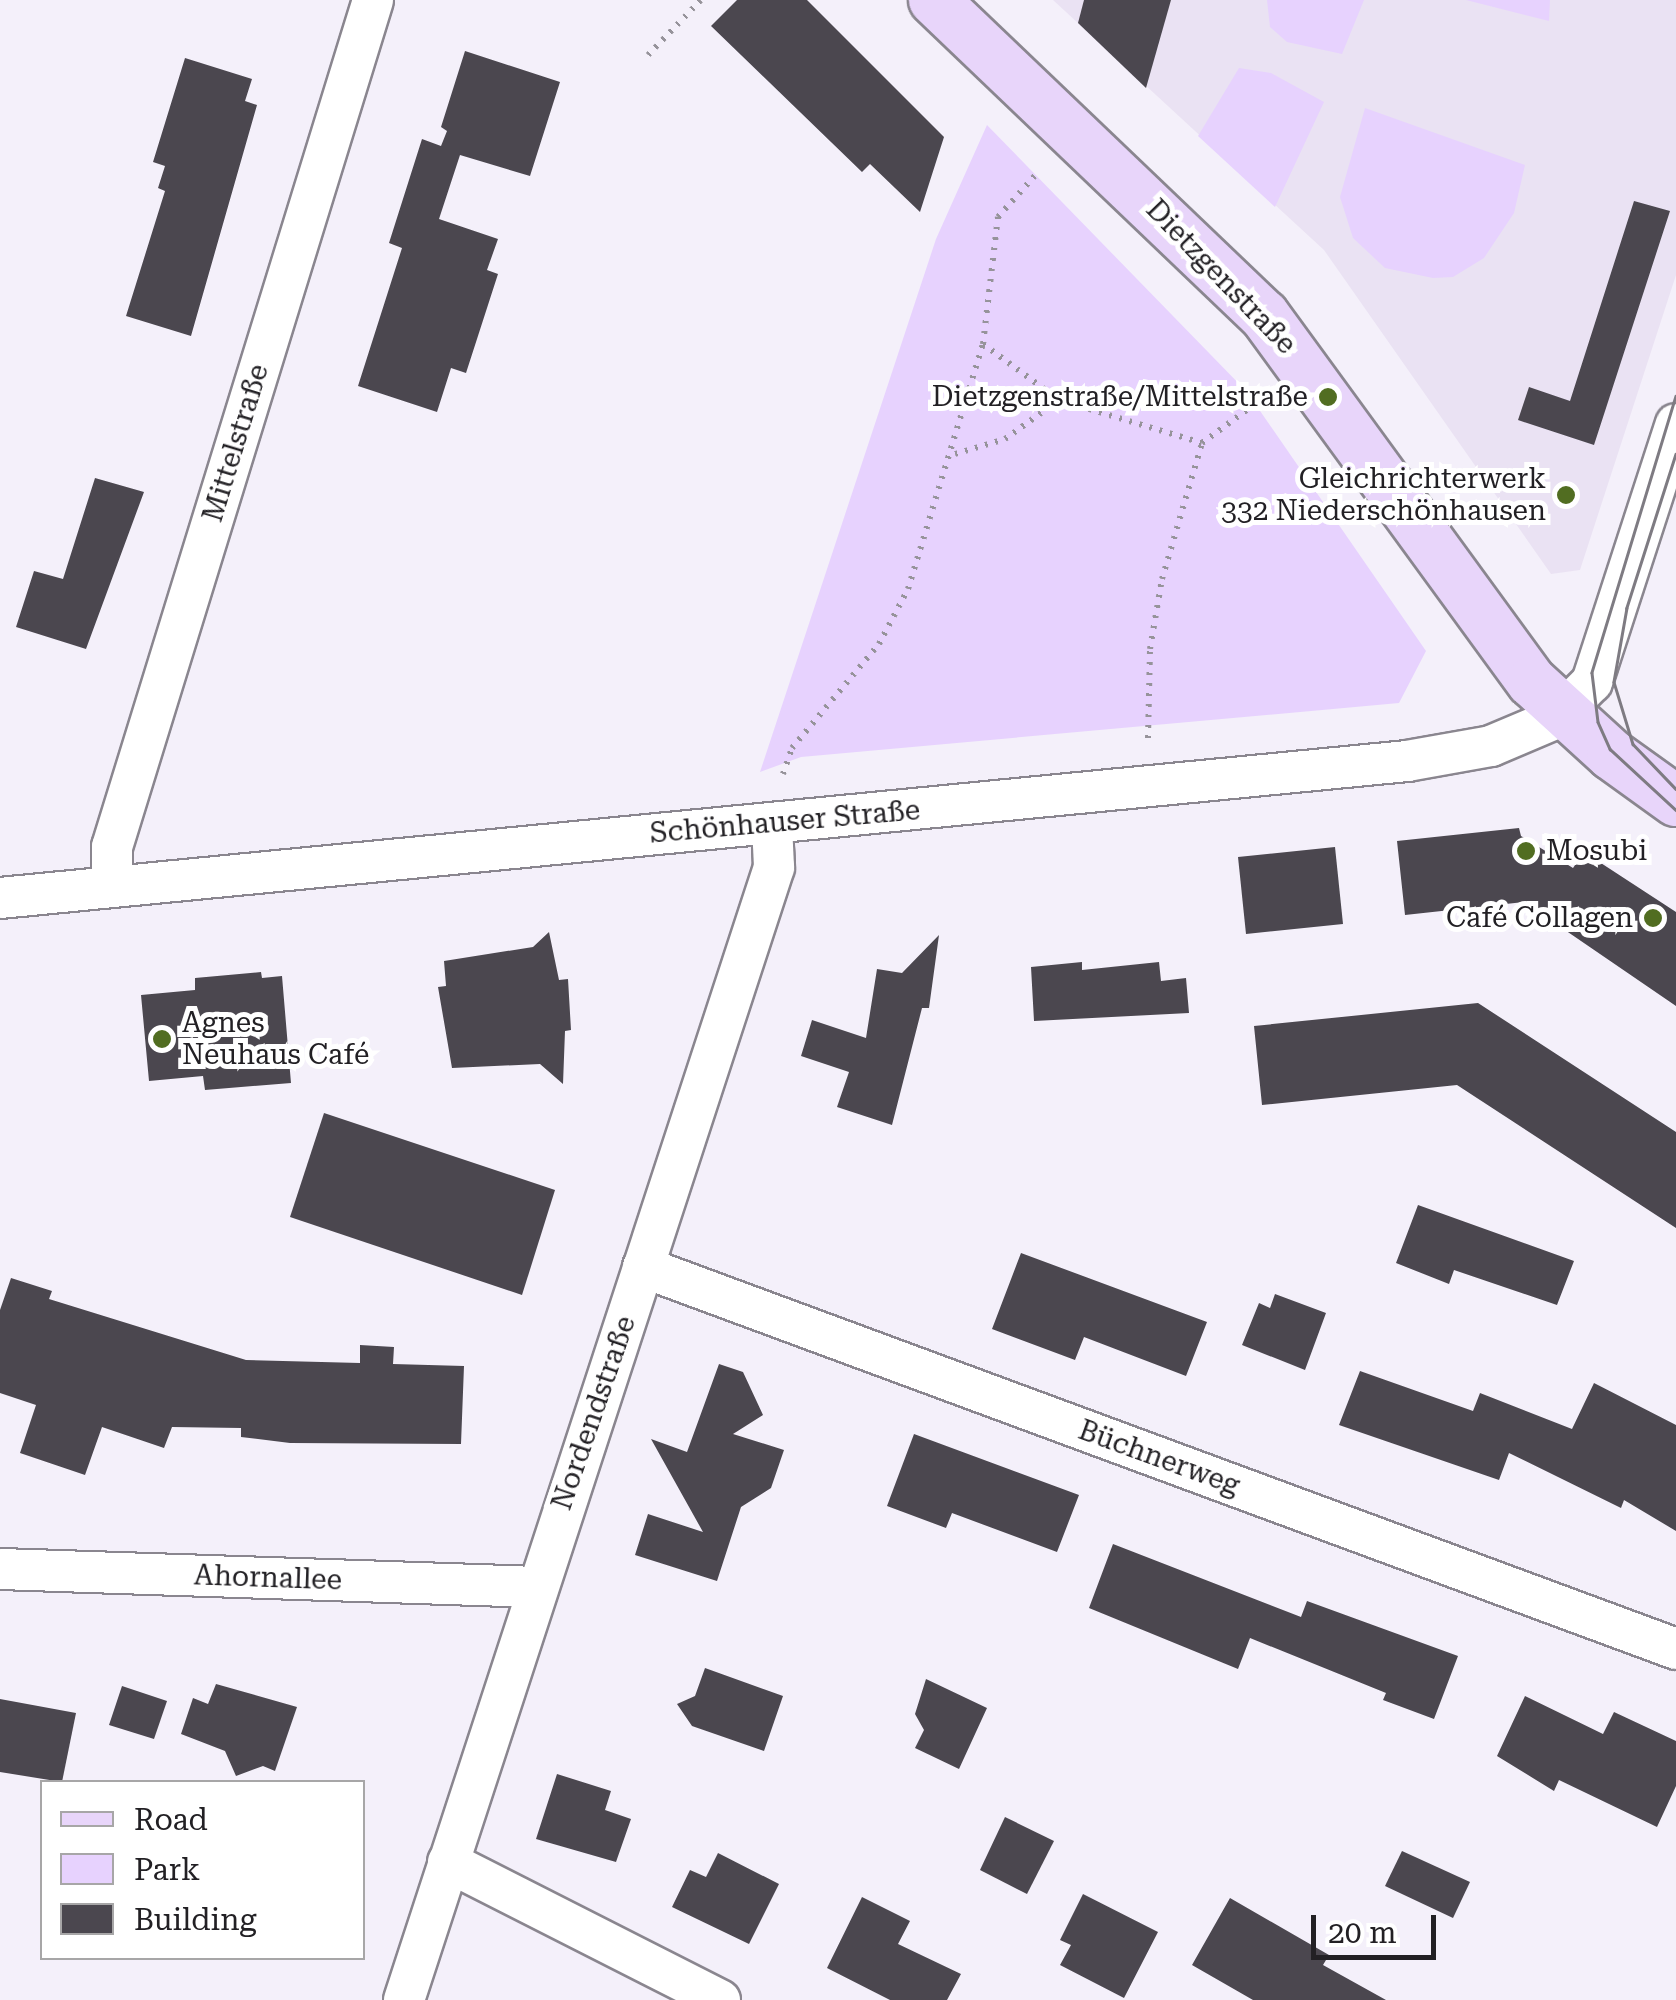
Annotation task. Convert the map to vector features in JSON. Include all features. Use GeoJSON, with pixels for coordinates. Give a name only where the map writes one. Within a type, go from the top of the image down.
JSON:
{"type":"FeatureCollection","features":[{"type":"Feature","properties":{"kind":"main road","name":"Dietzgenstraße"},"geometry":{"type":"LineString","coordinates":[[934,0],[1284,338],[1507,652],[1562,713],[1676,801]]}},
{"type":"Feature","properties":{"kind":"street","name":"Mittelstraße"},"geometry":{"type":"LineString","coordinates":[[112,887],[112,847],[373,0]]}},
{"type":"Feature","properties":{"kind":"street"},"geometry":{"type":"LineString","coordinates":[[1562,713],[1592,682],[1676,424]]}},
{"type":"Feature","properties":{"kind":"street","name":"Schönhauser Straße"},"geometry":{"type":"LineString","coordinates":[[0,898],[1407,762],[1491,746],[1562,713]]}},
{"type":"Feature","properties":{"kind":"street","name":"Nordendstraße"},"geometry":{"type":"LineString","coordinates":[[404,2000],[774,867],[772,825]]}},
{"type":"Feature","properties":{"kind":"street","name":"Büchnerweg"},"geometry":{"type":"LineString","coordinates":[[643,1267],[1676,1650]]}},
{"type":"Feature","properties":{"kind":"street","name":"Ahornallee"},"geometry":{"type":"LineString","coordinates":[[0,1569],[537,1587]]}},
{"type":"Feature","properties":{"kind":"street"},"geometry":{"type":"LineString","coordinates":[[448,1862],[720,2000]]}},
{"type":"Feature","properties":{"kind":"path"},"geometry":{"type":"LineString","coordinates":[[648,55],[702,0]]}},
{"type":"Feature","properties":{"kind":"path"},"geometry":{"type":"LineString","coordinates":[[783,774],[792,748],[879,644],[901,602],[954,454],[983,344],[998,217],[1040,171]]}},
{"type":"Feature","properties":{"kind":"path"},"geometry":{"type":"LineString","coordinates":[[983,344],[1060,400],[1202,443]]}},
{"type":"Feature","properties":{"kind":"path"},"geometry":{"type":"LineString","coordinates":[[1148,738],[1145,704],[1159,596],[1202,443],[1263,398]]}},
{"type":"Feature","properties":{"kind":"path"},"geometry":{"type":"LineString","coordinates":[[954,454],[1005,439],[1060,400]]}},
{"type":"Feature","properties":{"kind":"shaded area"},"geometry":{"type":"Polygon","coordinates":[[[1053,0],[1676,0],[1676,275],[1580,570],[1551,574],[1324,250],[1053,0]]]}},
{"type":"Feature","properties":{"kind":"green space"},"geometry":{"type":"Polygon","coordinates":[[[1267,0],[1364,0],[1342,54],[1287,42],[1270,27],[1267,0]]]}},
{"type":"Feature","properties":{"kind":"green space"},"geometry":{"type":"Polygon","coordinates":[[[1466,0],[1550,0],[1549,21],[1466,0]]]}},
{"type":"Feature","properties":{"kind":"green space"},"geometry":{"type":"Polygon","coordinates":[[[1239,68],[1271,73],[1324,102],[1275,207],[1198,136],[1239,68]]]}},
{"type":"Feature","properties":{"kind":"green space"},"geometry":{"type":"Polygon","coordinates":[[[1365,108],[1525,165],[1514,213],[1484,258],[1453,277],[1433,278],[1385,268],[1353,238],[1340,197],[1365,108]]]}},
{"type":"Feature","properties":{"kind":"green space"},"geometry":{"type":"Polygon","coordinates":[[[987,125],[1247,392],[1426,651],[1399,703],[801,757],[760,772],[936,239],[987,125]]]}},
{"type":"Feature","properties":{"kind":"building"},"geometry":{"type":"Polygon","coordinates":[[[737,0],[807,0],[944,137],[920,212],[870,164],[862,172],[711,26],[737,0]]]}},
{"type":"Feature","properties":{"kind":"building"},"geometry":{"type":"Polygon","coordinates":[[[1084,0],[1171,0],[1146,88],[1078,23],[1084,0]]]}},
{"type":"Feature","properties":{"kind":"building"},"geometry":{"type":"Polygon","coordinates":[[[465,51],[560,82],[530,176],[460,155],[439,219],[498,239],[487,270],[498,274],[466,373],[451,368],[437,412],[358,386],[402,248],[389,243],[422,139],[441,146],[447,131],[441,127],[465,51]]]}},
{"type":"Feature","properties":{"kind":"building"},"geometry":{"type":"Polygon","coordinates":[[[185,58],[252,79],[245,101],[257,105],[191,336],[126,316],[165,191],[158,188],[165,166],[153,162],[185,58]]]}},
{"type":"Feature","properties":{"kind":"building"},"geometry":{"type":"Polygon","coordinates":[[[1634,201],[1670,211],[1594,445],[1518,420],[1529,387],[1570,401],[1634,201]]]}},
{"type":"Feature","properties":{"kind":"building"},"geometry":{"type":"Polygon","coordinates":[[[95,478],[144,492],[86,649],[16,627],[34,571],[63,579],[95,478]]]}},
{"type":"Feature","properties":{"kind":"building"},"geometry":{"type":"Polygon","coordinates":[[[1519,828],[1521,836],[1573,868],[1584,852],[1676,912],[1676,1006],[1524,902],[1405,915],[1397,841],[1519,828]]]}},
{"type":"Feature","properties":{"kind":"building"},"geometry":{"type":"Polygon","coordinates":[[[1335,847],[1343,924],[1246,934],[1238,857],[1335,847]]]}},
{"type":"Feature","properties":{"kind":"building"},"geometry":{"type":"Polygon","coordinates":[[[549,932],[559,980],[568,979],[571,1030],[565,1031],[563,1084],[540,1064],[452,1068],[438,987],[446,986],[444,961],[533,947],[549,932]]]}},
{"type":"Feature","properties":{"kind":"building"},"geometry":{"type":"Polygon","coordinates":[[[939,935],[929,1008],[922,1008],[892,1125],[837,1107],[849,1072],[801,1056],[812,1020],[866,1038],[877,969],[902,973],[939,935]]]}},
{"type":"Feature","properties":{"kind":"building"},"geometry":{"type":"Polygon","coordinates":[[[1082,962],[1082,970],[1159,962],[1161,981],[1186,978],[1189,1013],[1034,1021],[1031,967],[1082,962]]]}},
{"type":"Feature","properties":{"kind":"building"},"geometry":{"type":"Polygon","coordinates":[[[261,972],[262,978],[282,976],[291,1083],[205,1090],[203,1076],[149,1081],[141,995],[195,990],[195,978],[261,972]]]}},
{"type":"Feature","properties":{"kind":"building"},"geometry":{"type":"Polygon","coordinates":[[[1478,1003],[1676,1132],[1676,1228],[1457,1085],[1262,1105],[1254,1026],[1478,1003]]]}},
{"type":"Feature","properties":{"kind":"building"},"geometry":{"type":"Polygon","coordinates":[[[324,1113],[555,1190],[522,1295],[290,1217],[324,1113]]]}},
{"type":"Feature","properties":{"kind":"building"},"geometry":{"type":"Polygon","coordinates":[[[1418,1205],[1574,1261],[1557,1305],[1454,1270],[1449,1284],[1396,1263],[1418,1205]]]}},
{"type":"Feature","properties":{"kind":"building"},"geometry":{"type":"Polygon","coordinates":[[[1021,1253],[1207,1322],[1186,1376],[1084,1337],[1075,1360],[992,1329],[1021,1253]]]}},
{"type":"Feature","properties":{"kind":"building"},"geometry":{"type":"Polygon","coordinates":[[[11,1278],[52,1291],[49,1299],[246,1360],[360,1363],[360,1345],[394,1347],[393,1364],[464,1366],[461,1444],[290,1443],[241,1437],[241,1428],[172,1427],[164,1448],[102,1427],[85,1475],[20,1453],[36,1405],[0,1393],[0,1310],[11,1278]]]}},
{"type":"Feature","properties":{"kind":"building"},"geometry":{"type":"Polygon","coordinates":[[[1275,1294],[1326,1313],[1305,1370],[1242,1345],[1259,1303],[1270,1308],[1275,1294]]]}},
{"type":"Feature","properties":{"kind":"building"},"geometry":{"type":"Polygon","coordinates":[[[719,1364],[743,1372],[763,1415],[733,1434],[784,1450],[771,1488],[741,1507],[717,1581],[635,1555],[648,1514],[703,1532],[651,1439],[687,1452],[719,1364]]]}},
{"type":"Feature","properties":{"kind":"building"},"geometry":{"type":"Polygon","coordinates":[[[1360,1371],[1473,1411],[1480,1393],[1572,1429],[1594,1383],[1676,1425],[1676,1531],[1624,1500],[1621,1508],[1509,1453],[1499,1480],[1339,1425],[1360,1371]]]}},
{"type":"Feature","properties":{"kind":"building"},"geometry":{"type":"Polygon","coordinates":[[[914,1434],[1079,1495],[1057,1552],[952,1513],[946,1528],[887,1506],[914,1434]]]}},
{"type":"Feature","properties":{"kind":"building"},"geometry":{"type":"Polygon","coordinates":[[[1113,1544],[1301,1617],[1307,1601],[1458,1656],[1434,1719],[1383,1700],[1386,1693],[1250,1638],[1238,1669],[1089,1608],[1113,1544]]]}},
{"type":"Feature","properties":{"kind":"building"},"geometry":{"type":"Polygon","coordinates":[[[705,1668],[783,1696],[764,1751],[692,1726],[677,1704],[695,1696],[705,1668]]]}},
{"type":"Feature","properties":{"kind":"building"},"geometry":{"type":"Polygon","coordinates":[[[926,1679],[987,1708],[959,1769],[915,1748],[924,1730],[915,1714],[926,1679]]]}},
{"type":"Feature","properties":{"kind":"building"},"geometry":{"type":"Polygon","coordinates":[[[216,1684],[297,1707],[275,1771],[263,1766],[236,1776],[225,1751],[181,1734],[193,1698],[208,1704],[216,1684]]]}},
{"type":"Feature","properties":{"kind":"building"},"geometry":{"type":"Polygon","coordinates":[[[122,1686],[167,1701],[154,1739],[109,1725],[122,1686]]]}},
{"type":"Feature","properties":{"kind":"building"},"geometry":{"type":"Polygon","coordinates":[[[1525,1696],[1603,1734],[1614,1712],[1676,1741],[1676,1786],[1657,1827],[1559,1780],[1554,1791],[1497,1756],[1525,1696]]]}},
{"type":"Feature","properties":{"kind":"building"},"geometry":{"type":"Polygon","coordinates":[[[0,1699],[76,1713],[62,1780],[0,1772],[0,1699]]]}},
{"type":"Feature","properties":{"kind":"building"},"geometry":{"type":"Polygon","coordinates":[[[557,1774],[611,1791],[605,1810],[631,1819],[616,1862],[536,1839],[557,1774]]]}},
{"type":"Feature","properties":{"kind":"building"},"geometry":{"type":"Polygon","coordinates":[[[1005,1817],[1054,1841],[1027,1894],[980,1870],[1005,1817]]]}},
{"type":"Feature","properties":{"kind":"building"},"geometry":{"type":"Polygon","coordinates":[[[1402,1851],[1470,1882],[1453,1918],[1385,1886],[1402,1851]]]}},
{"type":"Feature","properties":{"kind":"building"},"geometry":{"type":"Polygon","coordinates":[[[718,1853],[779,1884],[749,1944],[672,1907],[690,1870],[706,1877],[718,1853]]]}},
{"type":"Feature","properties":{"kind":"building"},"geometry":{"type":"Polygon","coordinates":[[[1083,1894],[1158,1932],[1124,1998],[1060,1965],[1071,1945],[1060,1940],[1083,1894]]]}},
{"type":"Feature","properties":{"kind":"building"},"geometry":{"type":"Polygon","coordinates":[[[862,1897],[910,1921],[898,1944],[961,1974],[947,2000],[890,2000],[827,1968],[862,1897]]]}},
{"type":"Feature","properties":{"kind":"building"},"geometry":{"type":"Polygon","coordinates":[[[1230,1898],[1329,1955],[1323,1965],[1386,2000],[1253,2000],[1192,1965],[1230,1898]]]}},
{"type":"Feature","properties":{"kind":"tram line"},"geometry":{"type":"LineString","coordinates":[[1676,396],[1592,673],[1598,722],[1610,749],[1676,810]]}},
{"type":"Feature","properties":{"kind":"tram line"},"geometry":{"type":"LineString","coordinates":[[1676,454],[1627,608],[1614,682],[1633,744],[1676,789]]}},
{"type":"Feature","properties":{"kind":"place","name":"Dietzgenstraße/Mittelstraße"},"geometry":{"type":"Point","coordinates":[1328,397]}},
{"type":"Feature","properties":{"kind":"place","name":"Gleichrichterwerk 332 Niederschönhausen"},"geometry":{"type":"Point","coordinates":[1566,495]}},
{"type":"Feature","properties":{"kind":"place","name":"Mosubi"},"geometry":{"type":"Point","coordinates":[1526,851]}},
{"type":"Feature","properties":{"kind":"place","name":"Café Collagen"},"geometry":{"type":"Point","coordinates":[1653,918]}},
{"type":"Feature","properties":{"kind":"place","name":"Agnes Neuhaus Café"},"geometry":{"type":"Point","coordinates":[162,1039]}}]}
